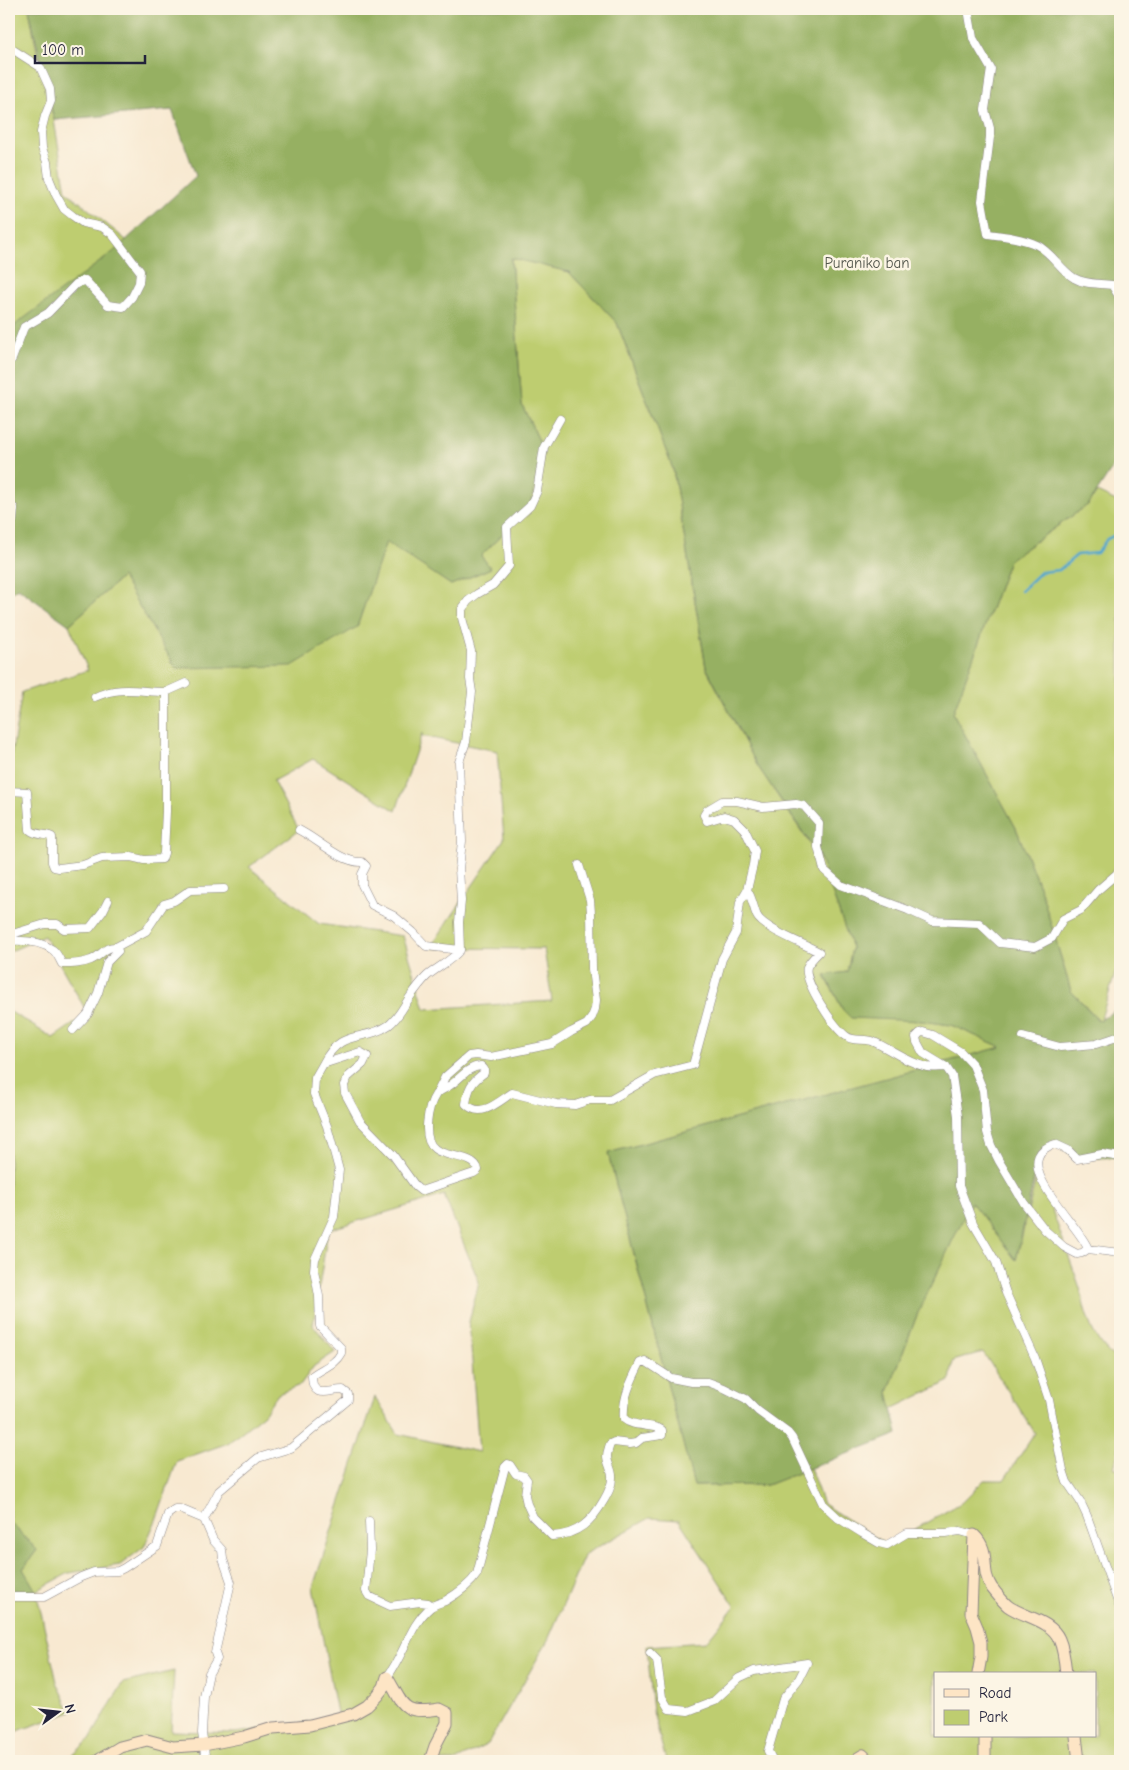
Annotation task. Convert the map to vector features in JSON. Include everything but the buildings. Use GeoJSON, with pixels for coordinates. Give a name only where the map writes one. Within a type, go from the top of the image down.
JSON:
{"type":"FeatureCollection","features":[{"type":"Feature","properties":{"kind":"street"},"geometry":{"type":"LineString","coordinates":[[968,9],[973,38],[991,69],[985,110],[990,128],[990,137],[982,202],[988,234],[1016,238],[1036,245],[1048,252],[1074,278],[1088,283],[1112,285],[1120,298]]}},
{"type":"Feature","properties":{"kind":"street"},"geometry":{"type":"LineString","coordinates":[[9,358],[12,358],[24,327],[48,314],[76,284],[85,280],[108,305],[122,307],[136,290],[140,271],[112,234],[102,227],[83,223],[64,208],[56,195],[49,178],[47,162],[42,148],[41,132],[44,116],[51,101],[50,89],[40,68],[12,49]]}},
{"type":"Feature","properties":{"kind":"street"},"geometry":{"type":"LineString","coordinates":[[204,1519],[219,1491],[258,1458],[291,1448],[348,1400],[348,1394],[343,1390],[323,1394],[316,1390],[312,1382],[312,1376],[331,1364],[341,1353],[341,1348],[320,1326],[319,1296],[314,1270],[315,1259],[334,1217],[338,1196],[339,1170],[327,1126],[314,1094],[315,1078],[333,1047],[344,1040],[381,1029],[390,1024],[402,1012],[405,1004],[427,977],[449,961],[460,950],[459,922],[461,901],[459,869],[462,841],[458,762],[466,742],[472,692],[470,679],[472,651],[462,618],[462,609],[473,597],[493,585],[509,566],[507,527],[530,506],[537,491],[544,447],[560,419]]}},
{"type":"Feature","properties":{"kind":"street"},"geometry":{"type":"LineString","coordinates":[[9,504],[14,508],[13,520],[9,529]]}},
{"type":"Feature","properties":{"kind":"street"},"geometry":{"type":"LineString","coordinates":[[95,697],[107,691],[123,689],[166,692],[186,683]]}},
{"type":"Feature","properties":{"kind":"street"},"geometry":{"type":"LineString","coordinates":[[9,791],[27,792],[30,830],[40,835],[52,837],[52,862],[54,867],[83,865],[102,858],[162,859],[166,811],[166,692]]}},
{"type":"Feature","properties":{"kind":"street"},"geometry":{"type":"LineString","coordinates":[[437,1093],[452,1084],[467,1070],[474,1066],[481,1066],[484,1069],[484,1073],[475,1079],[468,1088],[466,1104],[477,1111],[484,1110],[512,1093],[556,1104],[575,1105],[590,1100],[610,1100],[654,1074],[693,1065],[722,959],[736,933],[740,902],[747,890],[753,865],[754,851],[745,830],[734,819],[724,816],[707,821],[704,815],[707,810],[722,801],[737,801],[763,807],[796,804],[804,806],[819,823],[818,847],[824,870],[841,886],[908,910],[932,921],[979,923],[1000,943],[1035,947],[1052,938],[1063,920],[1081,910],[1098,890],[1120,871]]}},
{"type":"Feature","properties":{"kind":"street"},"geometry":{"type":"LineString","coordinates":[[299,830],[314,838],[323,847],[355,862],[362,862],[366,866],[362,874],[362,885],[372,905],[394,916],[426,946],[460,950]]}},
{"type":"Feature","properties":{"kind":"street"},"geometry":{"type":"LineString","coordinates":[[322,1064],[360,1052],[367,1056],[363,1064],[348,1077],[344,1084],[344,1093],[360,1121],[393,1155],[421,1191],[474,1174],[478,1170],[474,1161],[446,1155],[430,1144],[427,1114],[446,1077],[469,1056],[491,1057],[552,1044],[587,1024],[592,1017],[596,1000],[592,969],[590,900],[579,865]]}},
{"type":"Feature","properties":{"kind":"street"},"geometry":{"type":"LineString","coordinates":[[9,941],[22,940],[37,943],[54,950],[62,964],[84,963],[94,959],[108,948],[116,947],[146,931],[164,904],[174,901],[190,890],[224,889]]}},
{"type":"Feature","properties":{"kind":"street"},"geometry":{"type":"LineString","coordinates":[[747,890],[752,898],[757,916],[769,929],[819,952],[808,966],[807,971],[810,981],[818,1001],[836,1026],[847,1037],[870,1040],[914,1063],[928,1067],[946,1067]]}},
{"type":"Feature","properties":{"kind":"street"},"geometry":{"type":"LineString","coordinates":[[9,935],[45,924],[57,924],[64,929],[90,928],[108,902]]}},
{"type":"Feature","properties":{"kind":"street"},"geometry":{"type":"LineString","coordinates":[[73,1030],[88,1014],[98,993],[107,962],[118,951],[116,947]]}},
{"type":"Feature","properties":{"kind":"street"},"geometry":{"type":"LineString","coordinates":[[1120,1253],[1088,1250],[1082,1254],[1077,1254],[1064,1247],[1045,1230],[1024,1204],[991,1145],[987,1132],[984,1090],[972,1065],[967,1058],[933,1035],[920,1033],[916,1037],[923,1052],[946,1067],[952,1076],[958,1116],[959,1186],[973,1223],[996,1262],[1006,1293],[1035,1358],[1049,1400],[1067,1482],[1080,1502],[1086,1516],[1120,1608]]}},
{"type":"Feature","properties":{"kind":"street"},"geometry":{"type":"LineString","coordinates":[[1023,1037],[1060,1047],[1096,1044],[1120,1036]]}},
{"type":"Feature","properties":{"kind":"street"},"geometry":{"type":"LineString","coordinates":[[1088,1250],[1086,1242],[1040,1180],[1037,1166],[1040,1152],[1047,1146],[1055,1144],[1068,1150],[1077,1159],[1102,1154],[1120,1157]]}},
{"type":"Feature","properties":{"kind":"street"},"geometry":{"type":"LineString","coordinates":[[98,1761],[120,1747],[147,1740],[173,1747],[204,1745],[244,1738],[273,1728],[310,1725],[353,1714],[367,1706],[384,1687],[387,1676],[394,1668],[420,1619],[432,1606],[445,1601],[471,1583],[477,1574],[505,1467],[508,1464],[510,1464],[516,1474],[524,1476],[527,1480],[527,1488],[524,1495],[533,1517],[552,1536],[573,1533],[585,1526],[597,1512],[609,1490],[613,1471],[607,1456],[610,1444],[614,1442],[636,1443],[642,1438],[662,1435],[662,1430],[657,1427],[628,1423],[624,1419],[623,1410],[627,1392],[640,1363],[645,1361],[671,1378],[691,1382],[708,1382],[746,1399],[792,1438],[823,1504],[838,1518],[879,1543],[887,1545],[907,1533],[960,1531],[974,1535],[981,1541],[985,1550],[984,1565],[987,1580],[991,1587],[1008,1606],[1049,1628],[1059,1638],[1066,1672]]}},
{"type":"Feature","properties":{"kind":"street"},"geometry":{"type":"LineString","coordinates":[[9,1597],[44,1597],[94,1572],[118,1571],[124,1568],[157,1546],[168,1514],[175,1509],[180,1509],[204,1519],[213,1540],[222,1550],[223,1560],[232,1582],[215,1653],[217,1659],[209,1673],[204,1697],[202,1733],[204,1761]]}},
{"type":"Feature","properties":{"kind":"street"},"geometry":{"type":"LineString","coordinates":[[369,1521],[370,1550],[366,1591],[369,1596],[390,1606],[420,1602],[428,1603],[432,1606]]}},
{"type":"Feature","properties":{"kind":"street"},"geometry":{"type":"LineString","coordinates":[[974,1535],[971,1613],[981,1642],[978,1672]]}},
{"type":"Feature","properties":{"kind":"street"},"geometry":{"type":"LineString","coordinates":[[650,1653],[657,1660],[662,1697],[669,1710],[688,1711],[714,1701],[739,1678],[754,1671],[807,1663],[799,1679],[783,1699],[768,1751],[773,1761]]}},
{"type":"Feature","properties":{"kind":"street"},"geometry":{"type":"LineString","coordinates":[[387,1676],[401,1704],[411,1710],[439,1708],[447,1714],[448,1723],[435,1746],[430,1761]]}},
{"type":"Feature","properties":{"kind":"street"},"geometry":{"type":"LineString","coordinates":[[985,1738],[985,1761]]}},
{"type":"Feature","properties":{"kind":"street"},"geometry":{"type":"LineString","coordinates":[[1076,1738],[1079,1761]]}},
{"type":"Feature","properties":{"kind":"street"},"geometry":{"type":"LineString","coordinates":[[858,1761],[858,1758],[863,1756],[869,1761]]}},
{"type":"Feature","properties":{"kind":"green space"},"geometry":{"type":"Polygon","coordinates":[[[9,9],[29,9],[40,67],[54,120],[66,191],[126,240],[9,363],[9,9]]]}},
{"type":"Feature","properties":{"kind":"green space","name":"Puraniko ban"},"geometry":{"type":"Polygon","coordinates":[[[29,9],[1120,9],[1120,446],[1115,464],[1089,504],[1009,560],[953,713],[1016,828],[1042,894],[1071,991],[1099,1021],[1120,1007],[1120,1157],[1077,1159],[1055,1144],[1040,1152],[1016,1260],[971,1202],[917,1315],[888,1392],[898,1434],[767,1485],[694,1486],[608,1153],[1001,1047],[951,1025],[921,1021],[851,1018],[843,1010],[825,975],[847,972],[852,948],[819,856],[757,765],[706,667],[673,469],[617,323],[569,272],[511,258],[522,405],[544,451],[530,506],[481,556],[491,568],[451,585],[386,542],[357,627],[292,666],[176,668],[122,577],[69,625],[18,588],[9,594],[9,363],[15,325],[113,252],[196,176],[172,110],[54,120],[29,9]]]}},
{"type":"Feature","properties":{"kind":"green space"},"geometry":{"type":"Polygon","coordinates":[[[511,257],[569,272],[617,323],[673,469],[706,668],[757,765],[822,862],[852,948],[847,972],[825,976],[843,1010],[951,1025],[1002,1047],[608,1153],[694,1486],[767,1485],[810,1468],[823,1504],[887,1545],[961,1503],[984,1480],[1004,1480],[1035,1433],[983,1352],[953,1361],[950,1381],[892,1409],[888,1392],[917,1315],[971,1201],[1016,1260],[1038,1171],[1080,1288],[1092,1330],[1101,1345],[1120,1360],[1120,1443],[1114,1468],[1120,1468],[1120,1761],[666,1761],[653,1712],[647,1646],[706,1642],[735,1606],[679,1520],[650,1518],[585,1554],[548,1640],[488,1744],[455,1761],[67,1761],[90,1739],[123,1683],[174,1671],[171,1731],[235,1733],[338,1718],[313,1587],[375,1397],[398,1434],[479,1452],[469,1322],[479,1282],[444,1195],[328,1230],[313,1325],[335,1352],[314,1366],[300,1385],[278,1394],[264,1414],[228,1443],[177,1461],[156,1520],[144,1547],[120,1565],[69,1573],[36,1591],[57,1682],[71,1712],[9,1734],[9,1592],[35,1591],[23,1569],[37,1550],[9,1521],[9,1148],[14,1123],[9,1095],[9,1011],[53,1038],[88,1014],[44,936],[9,952],[9,769],[22,692],[88,670],[69,625],[122,577],[176,668],[357,627],[386,541],[451,585],[491,568],[481,556],[530,506],[544,451],[522,405],[511,257]],[[422,733],[396,811],[313,759],[273,781],[299,830],[249,867],[319,924],[403,936],[425,1009],[552,1001],[544,949],[430,948],[504,839],[497,751],[422,736],[422,733]]]}},
{"type":"Feature","properties":{"kind":"green space"},"geometry":{"type":"Polygon","coordinates":[[[1097,492],[1120,503],[1120,964],[1117,968],[1100,1021],[1071,991],[1042,894],[1016,828],[953,713],[1009,560],[1089,504],[1097,492]]]}},
{"type":"Feature","properties":{"kind":"green space"},"geometry":{"type":"Polygon","coordinates":[[[9,1521],[37,1550],[23,1569],[36,1591],[9,1592],[9,1521]]]}},
{"type":"Feature","properties":{"kind":"waterway"},"geometry":{"type":"LineString","coordinates":[[1021,591],[1041,572],[1059,570],[1077,555],[1097,553],[1107,539],[1120,533]]}}]}
